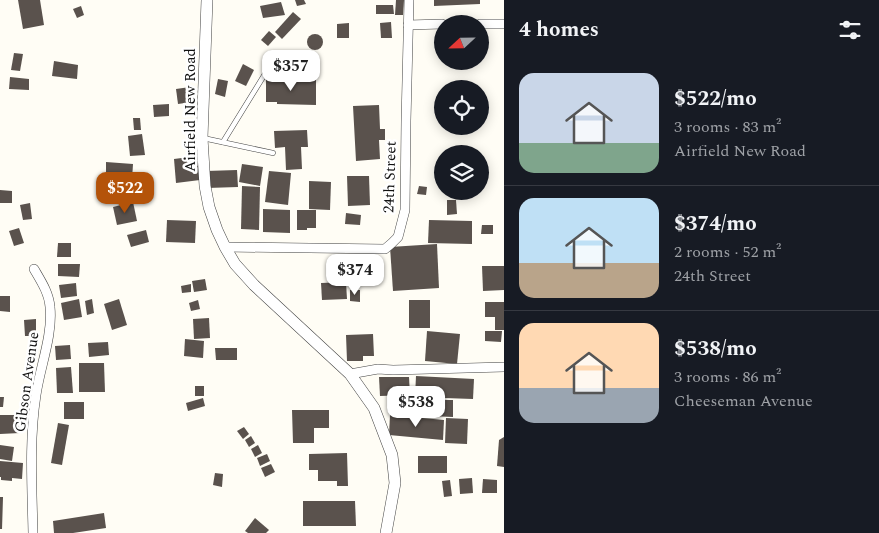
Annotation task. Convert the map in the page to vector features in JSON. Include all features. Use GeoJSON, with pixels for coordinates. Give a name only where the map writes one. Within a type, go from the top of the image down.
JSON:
{"type":"FeatureCollection","features":[{"type":"Feature","properties":{"kind":"street","name":"Airfield New Road"},"geometry":{"type":"LineString","coordinates":[[207,0],[202,138],[205,186],[209,207],[217,230],[235,264],[254,286],[350,374],[374,408],[392,455],[395,483],[386,533]]}},
{"type":"Feature","properties":{"kind":"street","name":"24th Street"},"geometry":{"type":"LineString","coordinates":[[225,247],[385,249],[398,237],[405,210],[409,0]]}},
{"type":"Feature","properties":{"kind":"street"},"geometry":{"type":"LineString","coordinates":[[408,24],[434,24]]}},
{"type":"Feature","properties":{"kind":"street"},"geometry":{"type":"LineString","coordinates":[[489,24],[504,24]]}},
{"type":"Feature","properties":{"kind":"street","name":"Gibson Avenue"},"geometry":{"type":"LineString","coordinates":[[33,533],[31,462],[33,422],[48,334],[50,308],[49,298],[34,269]]}},
{"type":"Feature","properties":{"kind":"street"},"geometry":{"type":"LineString","coordinates":[[350,374],[378,369],[504,367]]}},
{"type":"Feature","properties":{"kind":"lane"},"geometry":{"type":"LineString","coordinates":[[222,142],[268,69],[273,65],[281,63],[299,67]]}},
{"type":"Feature","properties":{"kind":"lane"},"geometry":{"type":"LineString","coordinates":[[202,138],[273,153]]}},
{"type":"Feature","properties":{"kind":"building"},"geometry":{"type":"Polygon","coordinates":[[[18,0],[40,0],[44,25],[23,29],[18,0]]]}},
{"type":"Feature","properties":{"kind":"building"},"geometry":{"type":"Polygon","coordinates":[[[295,0],[304,0],[306,4],[297,6],[295,0]]]}},
{"type":"Feature","properties":{"kind":"building"},"geometry":{"type":"Polygon","coordinates":[[[396,0],[404,0],[403,15],[395,15],[396,0]]]}},
{"type":"Feature","properties":{"kind":"building"},"geometry":{"type":"Polygon","coordinates":[[[434,0],[480,0],[480,4],[434,6],[434,0]]]}},
{"type":"Feature","properties":{"kind":"building"},"geometry":{"type":"Polygon","coordinates":[[[281,2],[285,15],[263,18],[260,6],[281,2]]]}},
{"type":"Feature","properties":{"kind":"building"},"geometry":{"type":"Polygon","coordinates":[[[376,5],[393,5],[394,14],[376,14],[376,5]]]}},
{"type":"Feature","properties":{"kind":"building"},"geometry":{"type":"Polygon","coordinates":[[[81,6],[84,15],[77,18],[73,9],[81,6]]]}},
{"type":"Feature","properties":{"kind":"building"},"geometry":{"type":"Polygon","coordinates":[[[293,12],[301,19],[282,39],[275,32],[293,12]]]}},
{"type":"Feature","properties":{"kind":"building"},"geometry":{"type":"Polygon","coordinates":[[[391,22],[392,38],[381,38],[380,23],[391,22]]]}},
{"type":"Feature","properties":{"kind":"building"},"geometry":{"type":"Polygon","coordinates":[[[349,23],[349,38],[337,38],[337,24],[349,23]]]}},
{"type":"Feature","properties":{"kind":"building"},"geometry":{"type":"Polygon","coordinates":[[[269,31],[276,37],[268,46],[261,40],[269,31]]]}},
{"type":"Feature","properties":{"kind":"building"},"geometry":{"type":"Polygon","coordinates":[[[312,34],[318,34],[323,39],[321,48],[312,50],[307,45],[307,39],[312,34]]]}},
{"type":"Feature","properties":{"kind":"building"},"geometry":{"type":"Polygon","coordinates":[[[14,53],[23,54],[20,71],[11,70],[14,53]]]}},
{"type":"Feature","properties":{"kind":"building"},"geometry":{"type":"Polygon","coordinates":[[[54,61],[78,65],[77,79],[52,76],[54,61]]]}},
{"type":"Feature","properties":{"kind":"building"},"geometry":{"type":"Polygon","coordinates":[[[243,64],[254,70],[246,86],[235,81],[243,64]]]}},
{"type":"Feature","properties":{"kind":"building"},"geometry":{"type":"Polygon","coordinates":[[[10,77],[29,79],[29,90],[9,89],[10,77]]]}},
{"type":"Feature","properties":{"kind":"building"},"geometry":{"type":"Polygon","coordinates":[[[218,79],[228,81],[225,97],[215,94],[218,79]]]}},
{"type":"Feature","properties":{"kind":"building"},"geometry":{"type":"Polygon","coordinates":[[[266,79],[316,80],[316,105],[266,102],[266,79]]]}},
{"type":"Feature","properties":{"kind":"building"},"geometry":{"type":"Polygon","coordinates":[[[190,87],[192,102],[178,104],[176,89],[190,87]]]}},
{"type":"Feature","properties":{"kind":"building"},"geometry":{"type":"Polygon","coordinates":[[[169,104],[169,116],[154,117],[153,105],[169,104]]]}},
{"type":"Feature","properties":{"kind":"building"},"geometry":{"type":"Polygon","coordinates":[[[379,105],[380,129],[385,129],[385,140],[379,140],[380,159],[356,161],[353,106],[379,105]]]}},
{"type":"Feature","properties":{"kind":"building"},"geometry":{"type":"Polygon","coordinates":[[[133,118],[140,118],[141,130],[134,130],[133,118]]]}},
{"type":"Feature","properties":{"kind":"building"},"geometry":{"type":"Polygon","coordinates":[[[307,130],[308,147],[301,147],[302,169],[286,170],[285,147],[275,148],[274,131],[307,130]]]}},
{"type":"Feature","properties":{"kind":"building"},"geometry":{"type":"Polygon","coordinates":[[[142,134],[145,155],[130,156],[128,136],[142,134]]]}},
{"type":"Feature","properties":{"kind":"building"},"geometry":{"type":"Polygon","coordinates":[[[197,156],[200,180],[176,183],[174,159],[197,156]]]}},
{"type":"Feature","properties":{"kind":"building"},"geometry":{"type":"Polygon","coordinates":[[[106,162],[133,164],[132,179],[106,178],[106,162]]]}},
{"type":"Feature","properties":{"kind":"building"},"geometry":{"type":"Polygon","coordinates":[[[242,164],[263,167],[260,186],[239,182],[242,164]]]}},
{"type":"Feature","properties":{"kind":"building"},"geometry":{"type":"Polygon","coordinates":[[[237,170],[238,187],[207,188],[206,171],[237,170]]]}},
{"type":"Feature","properties":{"kind":"building"},"geometry":{"type":"Polygon","coordinates":[[[269,171],[291,173],[288,205],[265,202],[269,171]]]}},
{"type":"Feature","properties":{"kind":"building"},"geometry":{"type":"Polygon","coordinates":[[[347,176],[369,176],[370,205],[348,206],[347,176]]]}},
{"type":"Feature","properties":{"kind":"building"},"geometry":{"type":"Polygon","coordinates":[[[309,181],[331,182],[330,210],[309,209],[309,181]]]}},
{"type":"Feature","properties":{"kind":"building"},"geometry":{"type":"Polygon","coordinates":[[[242,186],[260,187],[259,230],[241,229],[242,186]]]}},
{"type":"Feature","properties":{"kind":"building"},"geometry":{"type":"Polygon","coordinates":[[[419,186],[427,187],[426,195],[417,194],[419,186]]]}},
{"type":"Feature","properties":{"kind":"building"},"geometry":{"type":"Polygon","coordinates":[[[0,190],[12,191],[12,203],[0,203],[0,190]]]}},
{"type":"Feature","properties":{"kind":"building"},"geometry":{"type":"Polygon","coordinates":[[[447,200],[456,200],[457,214],[447,215],[447,200]]]}},
{"type":"Feature","properties":{"kind":"building"},"geometry":{"type":"Polygon","coordinates":[[[133,202],[137,221],[117,225],[113,207],[133,202]]]}},
{"type":"Feature","properties":{"kind":"building"},"geometry":{"type":"Polygon","coordinates":[[[30,203],[32,219],[23,220],[20,205],[30,203]]]}},
{"type":"Feature","properties":{"kind":"building"},"geometry":{"type":"Polygon","coordinates":[[[263,209],[290,210],[290,233],[263,232],[263,209]]]}},
{"type":"Feature","properties":{"kind":"building"},"geometry":{"type":"Polygon","coordinates":[[[297,210],[316,210],[316,228],[297,230],[297,210]]]}},
{"type":"Feature","properties":{"kind":"building"},"geometry":{"type":"Polygon","coordinates":[[[346,213],[361,215],[360,225],[345,224],[346,213]]]}},
{"type":"Feature","properties":{"kind":"building"},"geometry":{"type":"Polygon","coordinates":[[[167,220],[196,221],[195,243],[166,242],[167,220]]]}},
{"type":"Feature","properties":{"kind":"building"},"geometry":{"type":"Polygon","coordinates":[[[429,220],[472,221],[472,244],[428,243],[429,220]]]}},
{"type":"Feature","properties":{"kind":"building"},"geometry":{"type":"Polygon","coordinates":[[[482,225],[493,225],[493,234],[481,234],[482,225]]]}},
{"type":"Feature","properties":{"kind":"building"},"geometry":{"type":"Polygon","coordinates":[[[19,228],[24,243],[14,246],[9,231],[19,228]]]}},
{"type":"Feature","properties":{"kind":"building"},"geometry":{"type":"Polygon","coordinates":[[[146,230],[149,242],[131,247],[127,235],[146,230]]]}},
{"type":"Feature","properties":{"kind":"building"},"geometry":{"type":"Polygon","coordinates":[[[58,243],[71,243],[71,257],[57,257],[58,243]]]}},
{"type":"Feature","properties":{"kind":"building"},"geometry":{"type":"Polygon","coordinates":[[[437,244],[439,288],[393,291],[390,247],[437,244]]]}},
{"type":"Feature","properties":{"kind":"building"},"geometry":{"type":"Polygon","coordinates":[[[58,264],[80,264],[79,277],[58,276],[58,264]]]}},
{"type":"Feature","properties":{"kind":"building"},"geometry":{"type":"Polygon","coordinates":[[[482,266],[504,266],[504,290],[483,291],[482,266]]]}},
{"type":"Feature","properties":{"kind":"building"},"geometry":{"type":"Polygon","coordinates":[[[205,279],[207,290],[194,292],[192,281],[205,279]]]}},
{"type":"Feature","properties":{"kind":"building"},"geometry":{"type":"Polygon","coordinates":[[[346,282],[347,299],[322,300],[321,283],[346,282]]]}},
{"type":"Feature","properties":{"kind":"building"},"geometry":{"type":"Polygon","coordinates":[[[76,283],[77,296],[61,298],[59,285],[76,283]]]}},
{"type":"Feature","properties":{"kind":"building"},"geometry":{"type":"Polygon","coordinates":[[[191,284],[191,292],[182,293],[181,286],[191,284]]]}},
{"type":"Feature","properties":{"kind":"building"},"geometry":{"type":"Polygon","coordinates":[[[350,290],[360,290],[360,302],[350,301],[350,290]]]}},
{"type":"Feature","properties":{"kind":"building"},"geometry":{"type":"Polygon","coordinates":[[[0,296],[10,296],[10,312],[0,311],[0,296]]]}},
{"type":"Feature","properties":{"kind":"building"},"geometry":{"type":"Polygon","coordinates":[[[79,299],[82,317],[64,320],[61,303],[79,299]]]}},
{"type":"Feature","properties":{"kind":"building"},"geometry":{"type":"Polygon","coordinates":[[[92,299],[94,313],[87,315],[85,301],[92,299]]]}},
{"type":"Feature","properties":{"kind":"building"},"geometry":{"type":"Polygon","coordinates":[[[119,299],[127,325],[112,330],[104,304],[119,299]]]}},
{"type":"Feature","properties":{"kind":"building"},"geometry":{"type":"Polygon","coordinates":[[[198,300],[200,309],[191,311],[189,303],[198,300]]]}},
{"type":"Feature","properties":{"kind":"building"},"geometry":{"type":"Polygon","coordinates":[[[409,300],[430,300],[430,328],[409,328],[409,300]]]}},
{"type":"Feature","properties":{"kind":"building"},"geometry":{"type":"Polygon","coordinates":[[[485,302],[504,302],[504,330],[495,330],[495,317],[485,317],[485,302]]]}},
{"type":"Feature","properties":{"kind":"building"},"geometry":{"type":"Polygon","coordinates":[[[209,318],[210,338],[194,339],[193,319],[209,318]]]}},
{"type":"Feature","properties":{"kind":"building"},"geometry":{"type":"Polygon","coordinates":[[[36,319],[36,336],[25,336],[24,320],[36,319]]]}},
{"type":"Feature","properties":{"kind":"building"},"geometry":{"type":"Polygon","coordinates":[[[427,331],[460,334],[457,364],[425,361],[427,331]]]}},
{"type":"Feature","properties":{"kind":"building"},"geometry":{"type":"Polygon","coordinates":[[[485,331],[502,331],[501,342],[485,341],[485,331]]]}},
{"type":"Feature","properties":{"kind":"building"},"geometry":{"type":"Polygon","coordinates":[[[373,334],[374,356],[363,356],[363,361],[347,361],[346,335],[373,334]]]}},
{"type":"Feature","properties":{"kind":"building"},"geometry":{"type":"Polygon","coordinates":[[[185,339],[204,341],[203,358],[184,356],[185,339]]]}},
{"type":"Feature","properties":{"kind":"building"},"geometry":{"type":"Polygon","coordinates":[[[108,342],[109,355],[89,357],[88,343],[108,342]]]}},
{"type":"Feature","properties":{"kind":"building"},"geometry":{"type":"Polygon","coordinates":[[[70,345],[71,359],[56,360],[55,346],[70,345]]]}},
{"type":"Feature","properties":{"kind":"building"},"geometry":{"type":"Polygon","coordinates":[[[215,348],[237,348],[237,360],[216,360],[215,348]]]}},
{"type":"Feature","properties":{"kind":"building"},"geometry":{"type":"Polygon","coordinates":[[[79,363],[104,363],[105,392],[79,392],[79,363]]]}},
{"type":"Feature","properties":{"kind":"building"},"geometry":{"type":"Polygon","coordinates":[[[71,367],[73,393],[57,393],[56,368],[71,367]]]}},
{"type":"Feature","properties":{"kind":"building"},"geometry":{"type":"Polygon","coordinates":[[[416,376],[474,379],[473,399],[415,397],[416,376]]]}},
{"type":"Feature","properties":{"kind":"building"},"geometry":{"type":"Polygon","coordinates":[[[379,377],[409,377],[410,395],[380,396],[379,377]]]}},
{"type":"Feature","properties":{"kind":"building"},"geometry":{"type":"Polygon","coordinates":[[[195,386],[204,386],[204,396],[195,396],[195,386]]]}},
{"type":"Feature","properties":{"kind":"building"},"geometry":{"type":"Polygon","coordinates":[[[0,397],[4,397],[3,407],[0,407],[0,397]]]}},
{"type":"Feature","properties":{"kind":"building"},"geometry":{"type":"Polygon","coordinates":[[[203,398],[205,406],[188,411],[186,403],[203,398]]]}},
{"type":"Feature","properties":{"kind":"building"},"geometry":{"type":"Polygon","coordinates":[[[389,398],[423,399],[422,415],[389,413],[389,398]]]}},
{"type":"Feature","properties":{"kind":"building"},"geometry":{"type":"Polygon","coordinates":[[[429,400],[453,400],[453,417],[429,416],[429,400]]]}},
{"type":"Feature","properties":{"kind":"building"},"geometry":{"type":"Polygon","coordinates":[[[64,402],[84,402],[84,419],[64,419],[64,402]]]}},
{"type":"Feature","properties":{"kind":"building"},"geometry":{"type":"Polygon","coordinates":[[[292,410],[329,410],[329,428],[314,428],[314,443],[293,443],[292,410]]]}},
{"type":"Feature","properties":{"kind":"building"},"geometry":{"type":"Polygon","coordinates":[[[0,415],[19,415],[20,433],[0,434],[0,415]]]}},
{"type":"Feature","properties":{"kind":"building"},"geometry":{"type":"Polygon","coordinates":[[[390,415],[444,420],[443,440],[389,435],[390,415]]]}},
{"type":"Feature","properties":{"kind":"building"},"geometry":{"type":"Polygon","coordinates":[[[446,418],[468,419],[467,444],[445,443],[446,418]]]}},
{"type":"Feature","properties":{"kind":"building"},"geometry":{"type":"Polygon","coordinates":[[[58,423],[69,425],[62,465],[51,463],[58,423]]]}},
{"type":"Feature","properties":{"kind":"building"},"geometry":{"type":"Polygon","coordinates":[[[244,427],[249,434],[243,439],[237,431],[244,427]]]}},
{"type":"Feature","properties":{"kind":"building"},"geometry":{"type":"Polygon","coordinates":[[[251,436],[255,443],[249,447],[245,440],[251,436]]]}},
{"type":"Feature","properties":{"kind":"building"},"geometry":{"type":"Polygon","coordinates":[[[504,437],[504,467],[497,466],[499,440],[504,437]]]}},
{"type":"Feature","properties":{"kind":"building"},"geometry":{"type":"Polygon","coordinates":[[[0,445],[14,447],[12,461],[0,459],[0,445]]]}},
{"type":"Feature","properties":{"kind":"building"},"geometry":{"type":"Polygon","coordinates":[[[258,445],[262,453],[255,457],[251,449],[258,445]]]}},
{"type":"Feature","properties":{"kind":"building"},"geometry":{"type":"Polygon","coordinates":[[[347,453],[348,486],[337,486],[337,481],[318,481],[318,470],[309,470],[309,454],[347,453]]]}},
{"type":"Feature","properties":{"kind":"building"},"geometry":{"type":"Polygon","coordinates":[[[267,454],[270,461],[260,466],[257,458],[267,454]]]}},
{"type":"Feature","properties":{"kind":"building"},"geometry":{"type":"Polygon","coordinates":[[[418,456],[447,456],[447,473],[418,473],[418,456]]]}},
{"type":"Feature","properties":{"kind":"building"},"geometry":{"type":"Polygon","coordinates":[[[0,461],[23,463],[22,479],[12,478],[12,481],[1,480],[0,461]]]}},
{"type":"Feature","properties":{"kind":"building"},"geometry":{"type":"Polygon","coordinates":[[[271,464],[275,472],[265,477],[261,468],[271,464]]]}},
{"type":"Feature","properties":{"kind":"building"},"geometry":{"type":"Polygon","coordinates":[[[215,473],[223,474],[222,487],[213,485],[215,473]]]}},
{"type":"Feature","properties":{"kind":"building"},"geometry":{"type":"Polygon","coordinates":[[[472,478],[473,493],[460,494],[459,479],[472,478]]]}},
{"type":"Feature","properties":{"kind":"building"},"geometry":{"type":"Polygon","coordinates":[[[483,479],[497,480],[497,493],[482,493],[483,479]]]}},
{"type":"Feature","properties":{"kind":"building"},"geometry":{"type":"Polygon","coordinates":[[[450,480],[452,496],[444,497],[442,481],[450,480]]]}},
{"type":"Feature","properties":{"kind":"building"},"geometry":{"type":"Polygon","coordinates":[[[0,497],[3,497],[2,529],[0,529],[0,497]]]}},
{"type":"Feature","properties":{"kind":"building"},"geometry":{"type":"Polygon","coordinates":[[[303,501],[355,501],[356,526],[303,526],[303,501]]]}},
{"type":"Feature","properties":{"kind":"building"},"geometry":{"type":"Polygon","coordinates":[[[104,513],[106,528],[73,533],[54,533],[53,521],[104,513]]]}},
{"type":"Feature","properties":{"kind":"building"},"geometry":{"type":"Polygon","coordinates":[[[255,518],[269,530],[266,533],[248,533],[245,531],[255,518]]]}}]}
